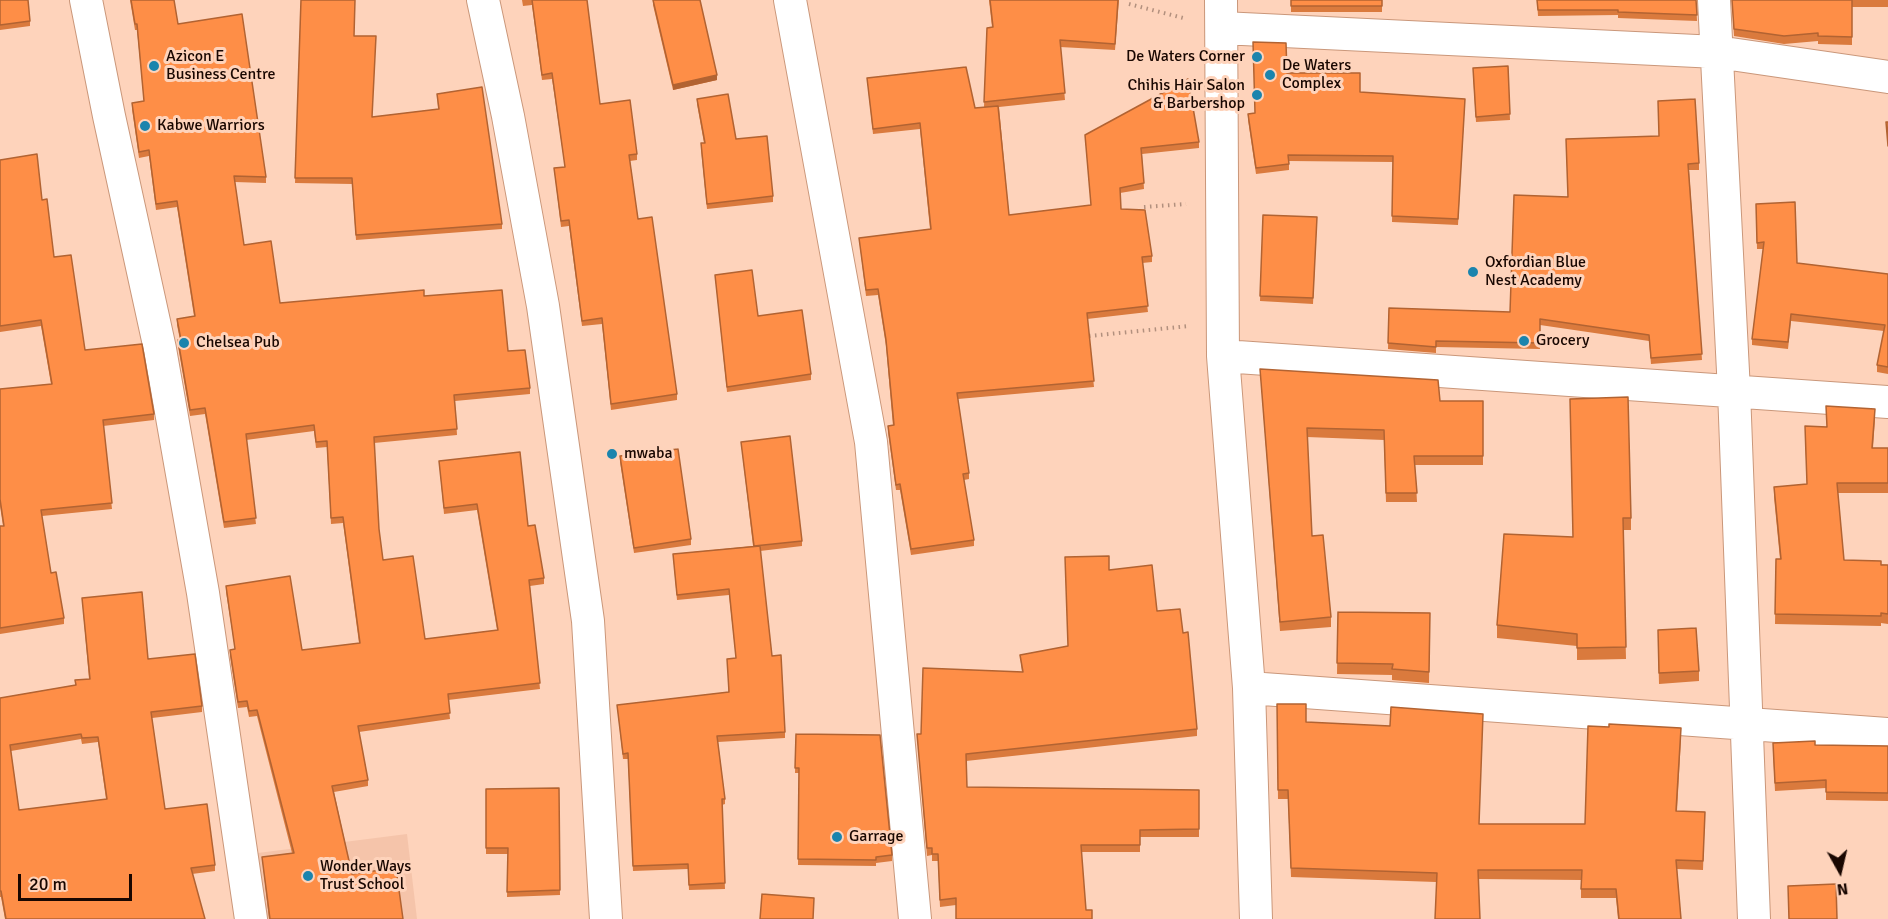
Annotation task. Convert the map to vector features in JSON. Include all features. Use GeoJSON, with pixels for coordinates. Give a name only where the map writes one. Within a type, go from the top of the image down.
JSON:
{"type":"FeatureCollection","features":[{"type":"Feature","properties":{"kind":"street"},"geometry":{"type":"LineString","coordinates":[[86,0],[168,395],[203,593],[251,919]]}},
{"type":"Feature","properties":{"kind":"street"},"geometry":{"type":"LineString","coordinates":[[483,0],[508,116],[543,306],[588,621],[606,919]]}},
{"type":"Feature","properties":{"kind":"street"},"geometry":{"type":"LineString","coordinates":[[789,0],[871,442],[915,919]]}},
{"type":"Feature","properties":{"kind":"street"},"geometry":{"type":"LineString","coordinates":[[1714,0],[1734,391],[1754,919]]}},
{"type":"Feature","properties":{"kind":"street"},"geometry":{"type":"LineString","coordinates":[[1256,919],[1249,688],[1223,356],[1222,14],[1717,52],[1888,77]]}},
{"type":"Feature","properties":{"kind":"street"},"geometry":{"type":"LineString","coordinates":[[1223,356],[1888,402]]}},
{"type":"Feature","properties":{"kind":"street"},"geometry":{"type":"LineString","coordinates":[[1249,688],[1888,734]]}},
{"type":"Feature","properties":{"kind":"path"},"geometry":{"type":"LineString","coordinates":[[1129,4],[1222,14]]}},
{"type":"Feature","properties":{"kind":"path"},"geometry":{"type":"LineString","coordinates":[[1144,207],[1222,201]]}},
{"type":"Feature","properties":{"kind":"path"},"geometry":{"type":"LineString","coordinates":[[1089,336],[1193,325]]}},
{"type":"Feature","properties":{"kind":"shaded area"},"geometry":{"type":"Polygon","coordinates":[[[407,834],[417,919],[258,919],[250,854],[407,834]]]}},
{"type":"Feature","properties":{"kind":"building"},"geometry":{"type":"Polygon","coordinates":[[[0,0],[28,0],[30,21],[0,25],[0,0]]]}},
{"type":"Feature","properties":{"kind":"building"},"geometry":{"type":"Polygon","coordinates":[[[131,0],[174,0],[178,24],[242,14],[266,177],[234,176],[244,245],[271,241],[280,303],[424,290],[424,296],[502,290],[508,351],[525,350],[530,388],[454,395],[457,429],[374,437],[383,560],[413,556],[425,639],[498,630],[477,504],[444,508],[439,461],[520,452],[528,526],[535,525],[544,578],[529,580],[540,683],[448,694],[450,713],[358,726],[368,780],[332,786],[352,874],[396,868],[403,919],[270,919],[262,857],[294,853],[257,710],[249,711],[247,701],[238,702],[230,650],[235,649],[226,586],[290,576],[302,650],[360,643],[343,517],[331,518],[327,441],[316,442],[314,425],[246,434],[256,518],[224,522],[205,408],[190,410],[178,340],[181,340],[177,319],[195,316],[177,201],[156,204],[149,150],[139,152],[132,103],[144,101],[137,24],[135,24],[131,0]]]}},
{"type":"Feature","properties":{"kind":"building"},"geometry":{"type":"Polygon","coordinates":[[[301,0],[355,0],[354,36],[376,36],[372,117],[439,109],[437,94],[482,87],[502,224],[356,235],[352,178],[295,178],[301,0]]]}},
{"type":"Feature","properties":{"kind":"building"},"geometry":{"type":"Polygon","coordinates":[[[532,0],[587,0],[600,104],[630,100],[637,154],[629,155],[638,219],[652,217],[677,394],[611,404],[602,318],[582,321],[569,220],[561,221],[554,168],[565,167],[552,73],[542,75],[532,0]]]}},
{"type":"Feature","properties":{"kind":"building"},"geometry":{"type":"Polygon","coordinates":[[[653,0],[700,0],[717,75],[673,85],[653,0]]]}},
{"type":"Feature","properties":{"kind":"building"},"geometry":{"type":"Polygon","coordinates":[[[990,0],[1118,0],[1115,44],[1060,40],[1065,93],[984,102],[987,28],[993,27],[990,0]]]}},
{"type":"Feature","properties":{"kind":"building"},"geometry":{"type":"Polygon","coordinates":[[[1291,0],[1382,0],[1382,6],[1291,6],[1291,0]]]}},
{"type":"Feature","properties":{"kind":"building"},"geometry":{"type":"Polygon","coordinates":[[[1537,0],[1696,0],[1697,15],[1618,12],[1618,10],[1538,10],[1537,0]]]}},
{"type":"Feature","properties":{"kind":"building"},"geometry":{"type":"Polygon","coordinates":[[[1732,0],[1852,0],[1852,37],[1818,36],[1818,33],[1784,36],[1734,29],[1732,0]]]}},
{"type":"Feature","properties":{"kind":"building"},"geometry":{"type":"Polygon","coordinates":[[[1253,42],[1286,43],[1287,73],[1360,73],[1360,92],[1465,99],[1458,219],[1392,216],[1393,156],[1288,155],[1289,164],[1256,168],[1248,114],[1255,113],[1253,42]]]}},
{"type":"Feature","properties":{"kind":"building"},"geometry":{"type":"Polygon","coordinates":[[[1508,66],[1510,114],[1476,117],[1473,68],[1508,66]]]}},
{"type":"Feature","properties":{"kind":"building"},"geometry":{"type":"Polygon","coordinates":[[[966,67],[975,108],[998,106],[1009,215],[1091,205],[1085,135],[1188,79],[1199,142],[1141,148],[1144,183],[1120,188],[1121,209],[1145,210],[1152,256],[1142,257],[1148,306],[1087,313],[1094,381],[957,393],[969,473],[963,474],[974,540],[911,549],[900,484],[896,485],[888,426],[894,425],[886,340],[878,289],[866,290],[859,238],[931,229],[920,123],[873,129],[867,78],[966,67]]]}},
{"type":"Feature","properties":{"kind":"building"},"geometry":{"type":"Polygon","coordinates":[[[728,94],[736,139],[767,136],[773,196],[707,204],[701,143],[705,143],[697,99],[728,94]]]}},
{"type":"Feature","properties":{"kind":"building"},"geometry":{"type":"Polygon","coordinates":[[[1695,99],[1699,163],[1688,164],[1702,354],[1651,358],[1649,335],[1540,319],[1540,343],[1436,341],[1436,347],[1388,343],[1389,308],[1510,312],[1514,195],[1568,197],[1566,139],[1659,136],[1658,101],[1695,99]]]}},
{"type":"Feature","properties":{"kind":"building"},"geometry":{"type":"Polygon","coordinates":[[[1886,122],[1888,122],[1888,146],[1886,122]]]}},
{"type":"Feature","properties":{"kind":"building"},"geometry":{"type":"Polygon","coordinates":[[[37,154],[42,200],[47,199],[54,257],[71,255],[85,350],[142,344],[154,414],[103,420],[112,503],[41,510],[51,573],[56,572],[64,618],[0,628],[0,526],[4,526],[0,499],[0,389],[52,384],[41,320],[0,326],[0,160],[37,154]]]}},
{"type":"Feature","properties":{"kind":"building"},"geometry":{"type":"Polygon","coordinates":[[[1795,202],[1797,263],[1888,274],[1888,367],[1877,365],[1885,325],[1791,314],[1788,342],[1752,339],[1764,242],[1757,243],[1756,204],[1795,202]]]}},
{"type":"Feature","properties":{"kind":"building"},"geometry":{"type":"Polygon","coordinates":[[[1263,215],[1317,217],[1313,298],[1260,296],[1263,215]]]}},
{"type":"Feature","properties":{"kind":"building"},"geometry":{"type":"Polygon","coordinates":[[[752,270],[758,316],[802,310],[811,374],[727,387],[715,275],[752,270]]]}},
{"type":"Feature","properties":{"kind":"building"},"geometry":{"type":"Polygon","coordinates":[[[1260,369],[1438,380],[1440,401],[1483,401],[1483,456],[1414,456],[1417,493],[1386,493],[1384,430],[1307,428],[1312,536],[1323,535],[1331,617],[1280,622],[1260,369]]]}},
{"type":"Feature","properties":{"kind":"building"},"geometry":{"type":"Polygon","coordinates":[[[1628,397],[1631,518],[1623,518],[1626,647],[1577,648],[1577,634],[1497,625],[1504,534],[1573,537],[1570,399],[1628,397]]]}},
{"type":"Feature","properties":{"kind":"building"},"geometry":{"type":"Polygon","coordinates":[[[1826,406],[1875,409],[1872,448],[1888,448],[1888,483],[1837,483],[1844,560],[1881,561],[1881,565],[1888,565],[1888,614],[1881,613],[1881,616],[1775,614],[1776,559],[1781,559],[1774,487],[1807,484],[1805,426],[1827,427],[1826,406]]]}},
{"type":"Feature","properties":{"kind":"building"},"geometry":{"type":"Polygon","coordinates":[[[790,436],[802,541],[754,546],[741,442],[790,436]]]}},
{"type":"Feature","properties":{"kind":"building"},"geometry":{"type":"Polygon","coordinates":[[[678,449],[691,539],[634,548],[620,456],[678,449]]]}},
{"type":"Feature","properties":{"kind":"building"},"geometry":{"type":"Polygon","coordinates":[[[760,546],[772,656],[781,655],[785,732],[717,736],[725,799],[722,799],[725,883],[689,885],[688,864],[633,866],[628,753],[623,754],[617,705],[729,692],[727,659],[736,658],[729,589],[677,595],[673,554],[760,546]]]}},
{"type":"Feature","properties":{"kind":"building"},"geometry":{"type":"Polygon","coordinates":[[[1109,556],[1109,570],[1152,565],[1157,611],[1180,609],[1183,633],[1188,632],[1197,729],[966,754],[967,787],[1199,790],[1199,829],[1140,830],[1140,845],[1081,845],[1086,910],[1092,910],[1092,919],[956,919],[956,898],[940,900],[938,854],[932,854],[932,848],[927,848],[917,734],[921,734],[923,668],[1023,672],[1020,655],[1068,646],[1065,557],[1109,556]]]}},
{"type":"Feature","properties":{"kind":"building"},"geometry":{"type":"Polygon","coordinates":[[[142,592],[148,659],[195,654],[202,706],[151,712],[165,809],[207,804],[215,865],[191,868],[205,919],[6,919],[0,891],[0,698],[76,685],[75,680],[90,679],[82,598],[142,592]],[[81,734],[10,745],[19,810],[107,799],[98,737],[82,738],[81,734]]]}},
{"type":"Feature","properties":{"kind":"building"},"geometry":{"type":"Polygon","coordinates":[[[1338,612],[1430,613],[1429,672],[1392,669],[1393,664],[1337,663],[1338,612]]]}},
{"type":"Feature","properties":{"kind":"building"},"geometry":{"type":"Polygon","coordinates":[[[1696,628],[1699,671],[1659,673],[1658,630],[1696,628]]]}},
{"type":"Feature","properties":{"kind":"building"},"geometry":{"type":"Polygon","coordinates":[[[1277,704],[1306,704],[1306,722],[1390,726],[1391,707],[1483,714],[1479,824],[1585,824],[1588,726],[1609,727],[1609,724],[1681,728],[1676,811],[1705,812],[1703,861],[1676,860],[1681,919],[1619,919],[1616,889],[1581,889],[1582,870],[1478,870],[1480,919],[1435,919],[1437,873],[1291,868],[1288,790],[1278,790],[1277,704]]]}},
{"type":"Feature","properties":{"kind":"building"},"geometry":{"type":"Polygon","coordinates":[[[796,734],[880,735],[892,855],[876,857],[876,860],[798,859],[799,768],[795,768],[796,734]]]}},
{"type":"Feature","properties":{"kind":"building"},"geometry":{"type":"Polygon","coordinates":[[[1815,741],[1815,745],[1888,746],[1888,793],[1826,792],[1826,780],[1775,783],[1773,743],[1815,741]]]}},
{"type":"Feature","properties":{"kind":"building"},"geometry":{"type":"Polygon","coordinates":[[[559,788],[560,890],[507,892],[508,848],[486,848],[486,789],[559,788]]]}},
{"type":"Feature","properties":{"kind":"building"},"geometry":{"type":"Polygon","coordinates":[[[1836,884],[1837,919],[1789,919],[1788,886],[1836,884]]]}},
{"type":"Feature","properties":{"kind":"building"},"geometry":{"type":"Polygon","coordinates":[[[762,894],[814,898],[813,919],[760,919],[762,894]]]}},
{"type":"Feature","properties":{"kind":"place","name":"De Waters Corner"},"geometry":{"type":"Point","coordinates":[1257,57]}},
{"type":"Feature","properties":{"kind":"place","name":"Azicon E Business Centre"},"geometry":{"type":"Point","coordinates":[154,66]}},
{"type":"Feature","properties":{"kind":"place","name":"De Waters Complex"},"geometry":{"type":"Point","coordinates":[1270,75]}},
{"type":"Feature","properties":{"kind":"place","name":"Chihis Hair Salon & Barbershop"},"geometry":{"type":"Point","coordinates":[1257,95]}},
{"type":"Feature","properties":{"kind":"place","name":"Kabwe Warriors"},"geometry":{"type":"Point","coordinates":[145,126]}},
{"type":"Feature","properties":{"kind":"place","name":"Oxfordian Blue Nest Academy"},"geometry":{"type":"Point","coordinates":[1473,272]}},
{"type":"Feature","properties":{"kind":"place","name":"Grocery"},"geometry":{"type":"Point","coordinates":[1524,341]}},
{"type":"Feature","properties":{"kind":"place","name":"Chelsea Pub"},"geometry":{"type":"Point","coordinates":[184,343]}},
{"type":"Feature","properties":{"kind":"place","name":"mwaba"},"geometry":{"type":"Point","coordinates":[612,454]}},
{"type":"Feature","properties":{"kind":"place","name":"Garrage"},"geometry":{"type":"Point","coordinates":[837,837]}},
{"type":"Feature","properties":{"kind":"place","name":"Wonder Ways Trust School"},"geometry":{"type":"Point","coordinates":[308,876]}}]}
